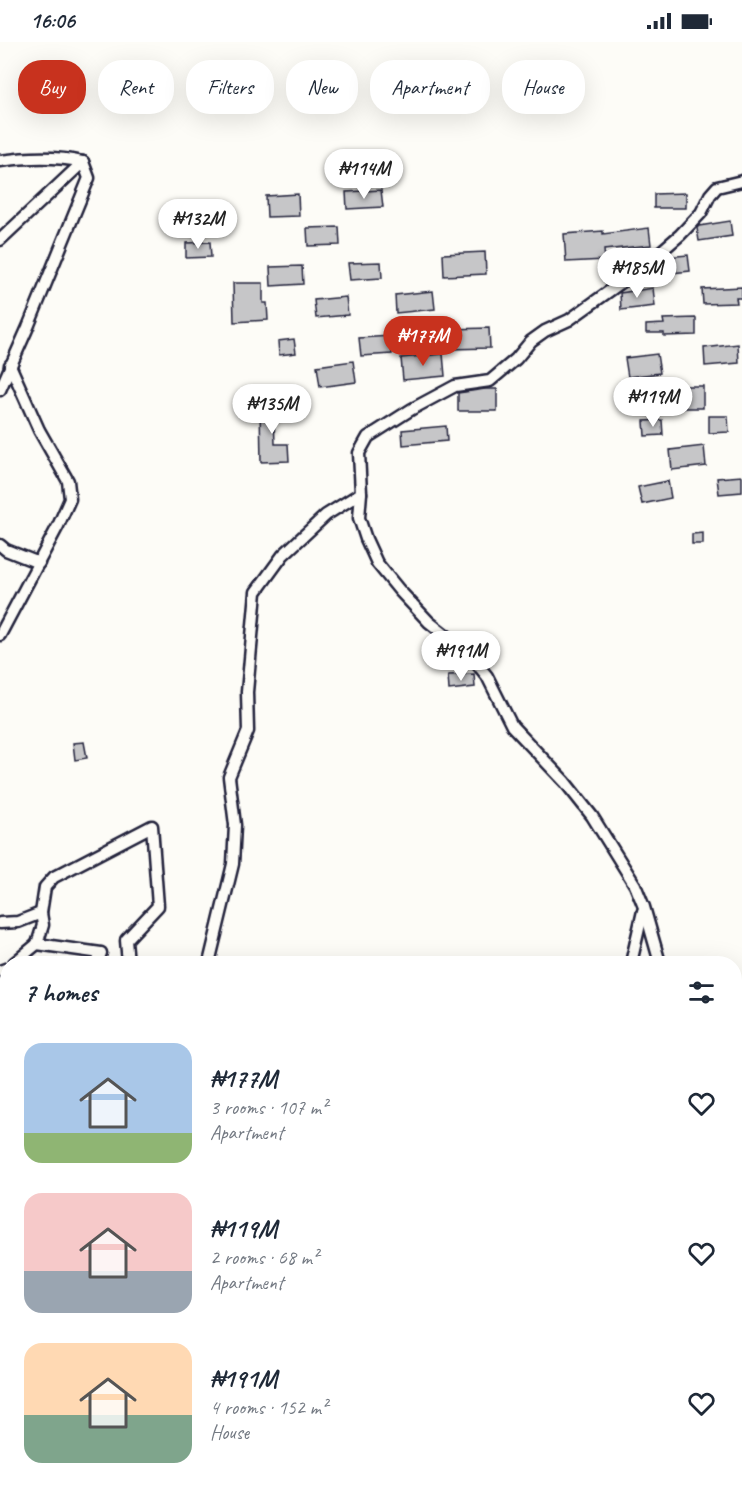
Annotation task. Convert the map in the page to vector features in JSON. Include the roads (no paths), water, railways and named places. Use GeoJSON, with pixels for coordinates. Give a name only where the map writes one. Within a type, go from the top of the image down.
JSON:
{"type":"FeatureCollection","features":[{"type":"Feature","properties":{"kind":"street"},"geometry":{"type":"LineString","coordinates":[[0,160],[29,158],[69,159],[83,162]]}},
{"type":"Feature","properties":{"kind":"street"},"geometry":{"type":"LineString","coordinates":[[0,240],[83,162]]}},
{"type":"Feature","properties":{"kind":"street"},"geometry":{"type":"LineString","coordinates":[[0,390],[89,178],[83,162]]}},
{"type":"Feature","properties":{"kind":"street"},"geometry":{"type":"LineString","coordinates":[[658,956],[635,885],[592,816],[565,782],[512,726],[487,676],[467,652],[429,622],[377,563],[358,518],[361,494],[359,453],[369,437],[412,409],[455,386],[490,381],[516,359],[531,341],[569,320],[643,267],[701,213],[710,195],[717,188],[742,181]]}},
{"type":"Feature","properties":{"kind":"street"},"geometry":{"type":"LineString","coordinates":[[0,635],[70,499],[68,481],[39,430],[10,365]]}},
{"type":"Feature","properties":{"kind":"street"},"geometry":{"type":"LineString","coordinates":[[211,956],[233,864],[235,825],[229,777],[248,731],[247,692],[256,592],[284,555],[326,516],[361,494]]}},
{"type":"Feature","properties":{"kind":"street"},"geometry":{"type":"LineString","coordinates":[[0,545],[6,550],[39,563]]}},
{"type":"Feature","properties":{"kind":"street"},"geometry":{"type":"LineString","coordinates":[[22,956],[37,944],[43,925],[40,913],[45,887],[54,877],[152,826],[158,906],[126,940],[127,956]]}},
{"type":"Feature","properties":{"kind":"street"},"geometry":{"type":"LineString","coordinates":[[632,956],[644,907]]}},
{"type":"Feature","properties":{"kind":"street"},"geometry":{"type":"LineString","coordinates":[[0,923],[18,922],[40,913]]}},
{"type":"Feature","properties":{"kind":"street"},"geometry":{"type":"LineString","coordinates":[[37,944],[101,953],[100,956]]}}]}
